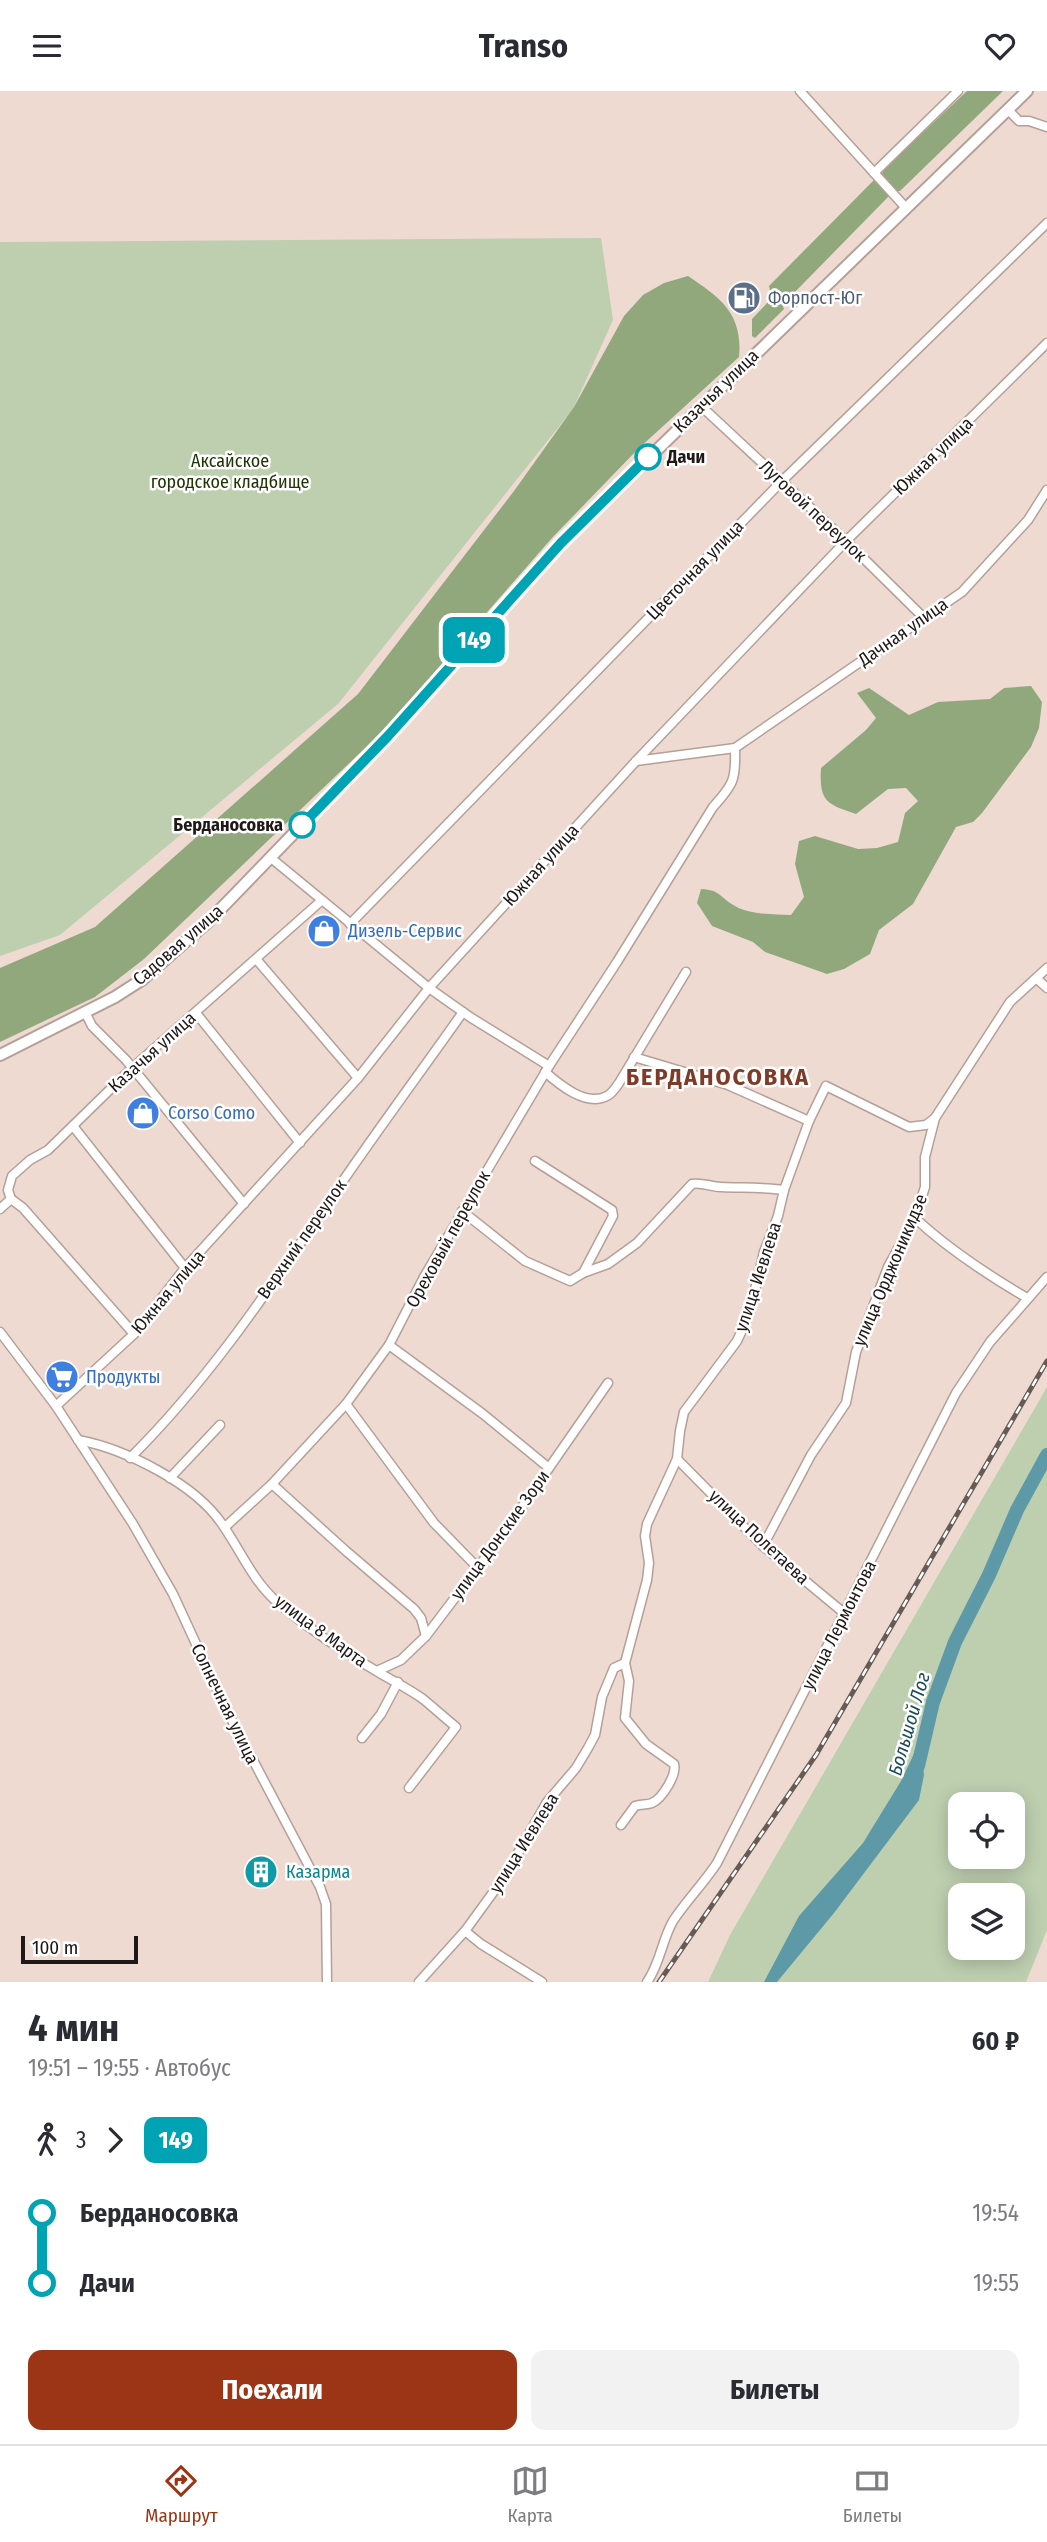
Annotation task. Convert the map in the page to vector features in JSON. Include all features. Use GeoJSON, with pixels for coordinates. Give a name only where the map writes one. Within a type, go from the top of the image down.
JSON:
{"type":"FeatureCollection","features":[{"type":"Feature","properties":{"kind":"main road","name":"Казачья улица"},"geometry":{"type":"LineString","coordinates":[[271,858],[388,736],[561,543],[1027,91]]}},
{"type":"Feature","properties":{"kind":"main road","name":"Садовая улица"},"geometry":{"type":"LineString","coordinates":[[0,1055],[86,1014],[143,979],[210,919],[271,858]]}},
{"type":"Feature","properties":{"kind":"street"},"geometry":{"type":"LineString","coordinates":[[800,91],[906,208]]}},
{"type":"Feature","properties":{"kind":"street"},"geometry":{"type":"LineString","coordinates":[[874,173],[958,91]]}},
{"type":"Feature","properties":{"kind":"street"},"geometry":{"type":"LineString","coordinates":[[1008,110],[1019,121],[1047,127]]}},
{"type":"Feature","properties":{"kind":"street","name":"Цветочная улица"},"geometry":{"type":"LineString","coordinates":[[350,924],[781,482],[1047,223]]}},
{"type":"Feature","properties":{"kind":"street","name":"Южная улица"},"geometry":{"type":"LineString","coordinates":[[56,1406],[134,1333],[185,1268],[358,1078],[429,988],[636,761],[846,541],[1047,343]]}},
{"type":"Feature","properties":{"kind":"street","name":"Луговой переулок"},"geometry":{"type":"LineString","coordinates":[[701,406],[846,541],[923,618]]}},
{"type":"Feature","properties":{"kind":"street","name":"Дачная улица"},"geometry":{"type":"LineString","coordinates":[[735,748],[962,592],[1028,520],[1047,491]]}},
{"type":"Feature","properties":{"kind":"street"},"geometry":{"type":"LineString","coordinates":[[636,761],[735,748]]}},
{"type":"Feature","properties":{"kind":"street","name":"Ореховый переулок"},"geometry":{"type":"LineString","coordinates":[[225,1527],[272,1484],[346,1404],[389,1345],[424,1276],[547,1069],[617,963],[713,807],[731,787],[736,776],[735,748]]}},
{"type":"Feature","properties":{"kind":"street"},"geometry":{"type":"LineString","coordinates":[[271,858],[429,988],[547,1069],[561,1085],[578,1095],[597,1098],[608,1096],[619,1083],[686,972]]}},
{"type":"Feature","properties":{"kind":"street","name":"Казачья улица"},"geometry":{"type":"LineString","coordinates":[[0,1209],[11,1199],[8,1190],[12,1177],[30,1160],[48,1150],[131,1069],[321,901]]}},
{"type":"Feature","properties":{"kind":"street"},"geometry":{"type":"LineString","coordinates":[[257,960],[358,1078]]}},
{"type":"Feature","properties":{"kind":"street","name":"улица Орджоникидзе"},"geometry":{"type":"LineString","coordinates":[[763,1546],[811,1455],[846,1403],[856,1352],[888,1268],[915,1218],[925,1187],[925,1157],[935,1118],[1010,1002],[1047,968]]}},
{"type":"Feature","properties":{"kind":"street"},"geometry":{"type":"LineString","coordinates":[[1037,979],[1047,988]]}},
{"type":"Feature","properties":{"kind":"street","name":"Верхний переулок"},"geometry":{"type":"LineString","coordinates":[[130,1458],[163,1425],[296,1251],[463,1012]]}},
{"type":"Feature","properties":{"kind":"street"},"geometry":{"type":"LineString","coordinates":[[196,1013],[299,1143]]}},
{"type":"Feature","properties":{"kind":"street"},"geometry":{"type":"LineString","coordinates":[[86,1014],[92,1026],[126,1060],[244,1204]]}},
{"type":"Feature","properties":{"kind":"street"},"geometry":{"type":"LineString","coordinates":[[634,1057],[728,1085],[808,1122]]}},
{"type":"Feature","properties":{"kind":"street","name":"улица Иевлева"},"geometry":{"type":"LineString","coordinates":[[419,1982],[465,1931],[505,1876],[547,1802],[576,1768],[595,1735],[602,1697],[614,1668],[625,1663],[647,1580],[647,1524],[677,1458],[684,1412],[737,1341],[749,1315],[764,1252],[778,1216],[784,1190],[808,1122],[826,1086],[909,1127],[926,1125],[935,1118]]}},
{"type":"Feature","properties":{"kind":"street"},"geometry":{"type":"LineString","coordinates":[[73,1126],[185,1268]]}},
{"type":"Feature","properties":{"kind":"street"},"geometry":{"type":"LineString","coordinates":[[535,1161],[612,1210],[613,1216],[583,1273]]}},
{"type":"Feature","properties":{"kind":"street"},"geometry":{"type":"LineString","coordinates":[[463,1211],[525,1261],[570,1281],[608,1264],[637,1243],[692,1184],[784,1190]]}},
{"type":"Feature","properties":{"kind":"street"},"geometry":{"type":"LineString","coordinates":[[11,1199],[23,1208],[134,1333]]}},
{"type":"Feature","properties":{"kind":"street"},"geometry":{"type":"LineString","coordinates":[[915,1218],[940,1240],[999,1282],[1027,1298]]}},
{"type":"Feature","properties":{"kind":"street","name":"улица Лермонтова"},"geometry":{"type":"LineString","coordinates":[[647,1982],[674,1919],[717,1863],[914,1481],[956,1393],[990,1342],[1047,1277]]}},
{"type":"Feature","properties":{"kind":"street"},"geometry":{"type":"LineString","coordinates":[[0,1332],[78,1440]]}},
{"type":"Feature","properties":{"kind":"street"},"geometry":{"type":"LineString","coordinates":[[389,1345],[483,1414],[549,1468]]}},
{"type":"Feature","properties":{"kind":"street","name":"улица Донские Зори"},"geometry":{"type":"LineString","coordinates":[[377,1671],[401,1660],[426,1636],[501,1537],[608,1383]]}},
{"type":"Feature","properties":{"kind":"street"},"geometry":{"type":"LineString","coordinates":[[346,1404],[434,1523],[477,1567]]}},
{"type":"Feature","properties":{"kind":"street"},"geometry":{"type":"LineString","coordinates":[[170,1478],[220,1425]]}},
{"type":"Feature","properties":{"kind":"street","name":"улица 8 Марта"},"geometry":{"type":"LineString","coordinates":[[78,1440],[102,1444],[170,1478],[203,1500],[225,1527],[263,1589],[322,1636],[398,1682],[456,1727],[409,1788]]}},
{"type":"Feature","properties":{"kind":"street","name":"Солнечная улица"},"geometry":{"type":"LineString","coordinates":[[78,1440],[133,1524],[173,1594],[226,1709],[320,1887],[326,1904],[327,1982]]}},
{"type":"Feature","properties":{"kind":"street","name":"улица Полетаева"},"geometry":{"type":"LineString","coordinates":[[677,1458],[763,1546],[844,1613]]}},
{"type":"Feature","properties":{"kind":"street"},"geometry":{"type":"LineString","coordinates":[[272,1484],[414,1609],[421,1618],[426,1636]]}},
{"type":"Feature","properties":{"kind":"street"},"geometry":{"type":"LineString","coordinates":[[621,1825],[635,1806],[659,1799],[676,1774],[674,1764],[646,1744],[625,1719],[629,1681],[625,1663]]}},
{"type":"Feature","properties":{"kind":"street"},"geometry":{"type":"LineString","coordinates":[[362,1738],[381,1714],[398,1682]]}},
{"type":"Feature","properties":{"kind":"street"},"geometry":{"type":"LineString","coordinates":[[465,1931],[542,1982]]}},
{"type":"Feature","properties":{"kind":"green space"},"geometry":{"type":"Polygon","coordinates":[[[967,91],[1003,91],[900,191],[894,191],[882,175],[883,170],[967,91]]]}},
{"type":"Feature","properties":{"kind":"green space"},"geometry":{"type":"Polygon","coordinates":[[[874,180],[890,195],[793,294],[778,294],[770,290],[769,286],[874,180]]]}},
{"type":"Feature","properties":{"kind":"green space","name":"Аксайское городское кладбище"},"geometry":{"type":"Polygon","coordinates":[[[601,238],[613,320],[573,409],[338,704],[60,935],[0,956],[0,242],[601,238]]]}},
{"type":"Feature","properties":{"kind":"green space"},"geometry":{"type":"Polygon","coordinates":[[[688,276],[720,300],[733,318],[739,342],[739,357],[638,449],[552,538],[384,730],[144,959],[95,997],[0,1042],[0,968],[95,927],[358,694],[514,491],[574,407],[624,316],[643,295],[664,283],[688,276]]]}},
{"type":"Feature","properties":{"kind":"green space"},"geometry":{"type":"Polygon","coordinates":[[[768,302],[782,304],[784,309],[755,338],[752,336],[752,319],[768,302]]]}},
{"type":"Feature","properties":{"kind":"green space"},"geometry":{"type":"Polygon","coordinates":[[[1031,686],[1042,702],[1039,728],[1031,747],[982,813],[973,822],[956,827],[913,904],[879,930],[870,954],[844,969],[827,974],[765,952],[753,942],[712,926],[697,903],[701,889],[716,892],[735,906],[748,911],[791,915],[804,897],[795,864],[799,841],[815,836],[858,849],[877,848],[898,842],[905,813],[918,801],[906,788],[888,789],[856,814],[831,804],[826,800],[821,788],[821,768],[866,730],[876,718],[857,693],[869,688],[909,715],[938,702],[990,699],[1004,688],[1031,686]]]}},
{"type":"Feature","properties":{"kind":"green space"},"geometry":{"type":"Polygon","coordinates":[[[1047,1387],[1047,1930],[1026,1982],[708,1982],[730,1935],[1047,1387]]]}},
{"type":"Feature","properties":{"kind":"water"},"geometry":{"type":"Polygon","coordinates":[[[921,1739],[924,1775],[919,1800],[834,1913],[777,1982],[764,1982],[799,1916],[863,1843],[901,1781],[921,1739]]]}},
{"type":"Feature","properties":{"kind":"waterway","name":"Большой Лог"},"geometry":{"type":"LineString","coordinates":[[918,1766],[933,1702],[955,1642],[989,1575],[1017,1510],[1047,1455]]}},
{"type":"Feature","properties":{"kind":"railway"},"geometry":{"type":"LineString","coordinates":[[659,1982],[816,1755],[1047,1361]]}},
{"type":"Feature","properties":{"kind":"bus line","name":"149"},"geometry":{"type":"LineString","coordinates":[[302,825],[388,736],[561,543],[648,457]]}},
{"type":"Feature","properties":{"kind":"place","name":"Форпост-Юг"},"geometry":{"type":"Point","coordinates":[744,298]}},
{"type":"Feature","properties":{"kind":"place","name":"Дачи"},"geometry":{"type":"Point","coordinates":[648,457]}},
{"type":"Feature","properties":{"kind":"place","name":"Берданосовка"},"geometry":{"type":"Point","coordinates":[302,825]}},
{"type":"Feature","properties":{"kind":"place","name":"Дизель-Сервис"},"geometry":{"type":"Point","coordinates":[324,931]}},
{"type":"Feature","properties":{"kind":"place","name":"Corso Como"},"geometry":{"type":"Point","coordinates":[143,1113]}},
{"type":"Feature","properties":{"kind":"place","name":"Продукты"},"geometry":{"type":"Point","coordinates":[62,1377]}},
{"type":"Feature","properties":{"kind":"place","name":"Казарма"},"geometry":{"type":"Point","coordinates":[261,1872]}},
{"type":"Feature","properties":{"kind":"district","name":"БЕРДАНОСОВКА"},"geometry":{"type":"Point","coordinates":[718,1077]}}]}
